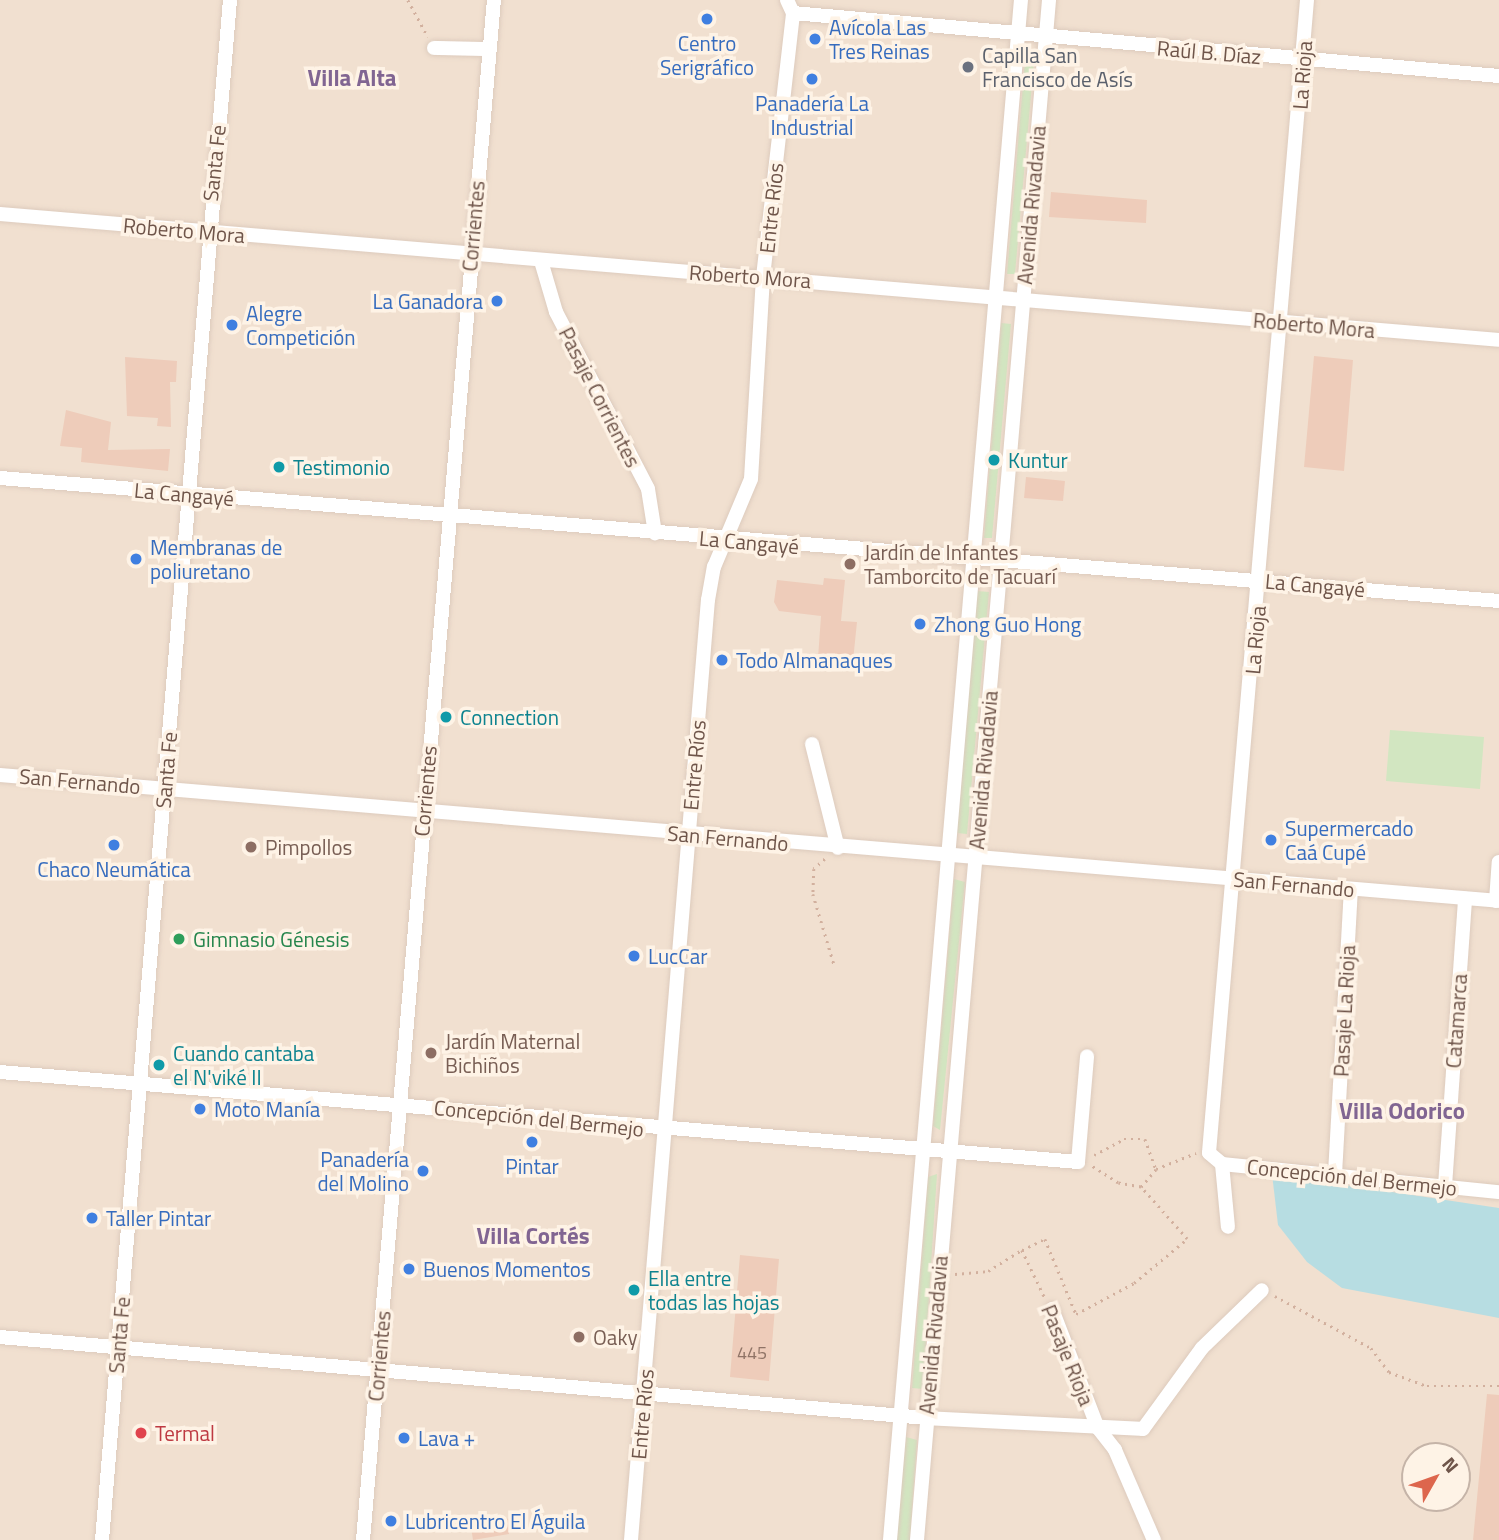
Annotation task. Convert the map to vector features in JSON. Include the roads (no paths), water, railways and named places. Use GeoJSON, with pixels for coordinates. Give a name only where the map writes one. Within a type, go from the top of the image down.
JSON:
{"type":"FeatureCollection","features":[{"type":"Feature","properties":{"kind":"street","name":"Santa Fe"},"geometry":{"type":"LineString","coordinates":[[102,1540],[207,232],[230,0]]}},
{"type":"Feature","properties":{"kind":"street","name":"Corrientes"},"geometry":{"type":"LineString","coordinates":[[363,1540],[470,255],[494,0]]}},
{"type":"Feature","properties":{"kind":"street","name":"Avenida Rivadavia"},"geometry":{"type":"LineString","coordinates":[[890,1540],[1021,0]]}},
{"type":"Feature","properties":{"kind":"street","name":"Avenida Rivadavia"},"geometry":{"type":"LineString","coordinates":[[917,1540],[947,1155],[976,858],[1049,0]]}},
{"type":"Feature","properties":{"kind":"street","name":"La Rioja"},"geometry":{"type":"LineString","coordinates":[[1209,1153],[1261,580],[1307,0]]}},
{"type":"Feature","properties":{"kind":"street","name":"Raúl B. Díaz"},"geometry":{"type":"LineString","coordinates":[[790,6],[1047,39],[1499,76]]}},
{"type":"Feature","properties":{"kind":"street","name":"Entre Ríos"},"geometry":{"type":"LineString","coordinates":[[631,1540],[708,600],[726,540],[751,479],[763,277],[790,6]]}},
{"type":"Feature","properties":{"kind":"street"},"geometry":{"type":"LineString","coordinates":[[434,48],[488,49]]}},
{"type":"Feature","properties":{"kind":"street","name":"Roberto Mora"},"geometry":{"type":"LineString","coordinates":[[0,214],[541,261],[995,295],[1499,340]]}},
{"type":"Feature","properties":{"kind":"street","name":"Pasaje Corrientes"},"geometry":{"type":"LineString","coordinates":[[541,261],[556,312],[648,489],[655,533]]}},
{"type":"Feature","properties":{"kind":"street","name":"La Cangayé"},"geometry":{"type":"LineString","coordinates":[[0,478],[726,540],[1261,580],[1499,601]]}},
{"type":"Feature","properties":{"kind":"street"},"geometry":{"type":"LineString","coordinates":[[812,744],[838,848]]}},
{"type":"Feature","properties":{"kind":"street","name":"San Fernando"},"geometry":{"type":"LineString","coordinates":[[0,775],[838,848],[1497,901]]}},
{"type":"Feature","properties":{"kind":"street"},"geometry":{"type":"LineString","coordinates":[[1497,901],[1499,862]]}},
{"type":"Feature","properties":{"kind":"street","name":"Pasaje La Rioja"},"geometry":{"type":"LineString","coordinates":[[1335,1174],[1351,889]]}},
{"type":"Feature","properties":{"kind":"street","name":"Catamarca"},"geometry":{"type":"LineString","coordinates":[[1445,1186],[1465,899]]}},
{"type":"Feature","properties":{"kind":"street","name":"Concepción del Bermejo"},"geometry":{"type":"LineString","coordinates":[[0,1072],[947,1155],[1078,1162],[1087,1056]]}},
{"type":"Feature","properties":{"kind":"street","name":"Concepción del Bermejo"},"geometry":{"type":"LineString","coordinates":[[1209,1153],[1222,1164],[1499,1192]]}},
{"type":"Feature","properties":{"kind":"street"},"geometry":{"type":"LineString","coordinates":[[1222,1164],[1228,1227]]}},
{"type":"Feature","properties":{"kind":"street"},"geometry":{"type":"LineString","coordinates":[[0,1337],[926,1418],[1143,1429],[1202,1348],[1262,1290]]}},
{"type":"Feature","properties":{"kind":"street","name":"Pasaje Rioja"},"geometry":{"type":"LineString","coordinates":[[1052,1309],[1098,1428],[1115,1450],[1154,1540]]}},
{"type":"Feature","properties":{"kind":"water"},"geometry":{"type":"Polygon","coordinates":[[[1272,1174],[1499,1208],[1499,1318],[1342,1288],[1307,1262],[1278,1225],[1272,1174]]]}},
{"type":"Feature","properties":{"kind":"place","name":"Centro Serigráfico"},"geometry":{"type":"Point","coordinates":[707,19]}},
{"type":"Feature","properties":{"kind":"place","name":"Avícola Las Tres Reinas"},"geometry":{"type":"Point","coordinates":[815,39]}},
{"type":"Feature","properties":{"kind":"place","name":"Capilla San Francisco de Asís"},"geometry":{"type":"Point","coordinates":[968,67]}},
{"type":"Feature","properties":{"kind":"place","name":"Panadería La Industrial"},"geometry":{"type":"Point","coordinates":[812,79]}},
{"type":"Feature","properties":{"kind":"place","name":"La Ganadora"},"geometry":{"type":"Point","coordinates":[497,301]}},
{"type":"Feature","properties":{"kind":"place","name":"Alegre Competición"},"geometry":{"type":"Point","coordinates":[232,325]}},
{"type":"Feature","properties":{"kind":"place","name":"Kuntur"},"geometry":{"type":"Point","coordinates":[994,460]}},
{"type":"Feature","properties":{"kind":"place","name":"Testimonio"},"geometry":{"type":"Point","coordinates":[279,467]}},
{"type":"Feature","properties":{"kind":"place","name":"Membranas de poliuretano"},"geometry":{"type":"Point","coordinates":[136,559]}},
{"type":"Feature","properties":{"kind":"place","name":"Jardín de Infantes Tamborcito de Tacuarí"},"geometry":{"type":"Point","coordinates":[850,564]}},
{"type":"Feature","properties":{"kind":"place","name":"Zhong Guo Hong"},"geometry":{"type":"Point","coordinates":[920,624]}},
{"type":"Feature","properties":{"kind":"place","name":"Todo Almanaques"},"geometry":{"type":"Point","coordinates":[722,660]}},
{"type":"Feature","properties":{"kind":"place","name":"Connection"},"geometry":{"type":"Point","coordinates":[446,717]}},
{"type":"Feature","properties":{"kind":"place","name":"Supermercado Caá Cupé"},"geometry":{"type":"Point","coordinates":[1271,840]}},
{"type":"Feature","properties":{"kind":"place","name":"Chaco Neumática"},"geometry":{"type":"Point","coordinates":[114,845]}},
{"type":"Feature","properties":{"kind":"place","name":"Pimpollos"},"geometry":{"type":"Point","coordinates":[251,847]}},
{"type":"Feature","properties":{"kind":"place","name":"Gimnasio Génesis"},"geometry":{"type":"Point","coordinates":[179,939]}},
{"type":"Feature","properties":{"kind":"place","name":"LucCar"},"geometry":{"type":"Point","coordinates":[634,956]}},
{"type":"Feature","properties":{"kind":"place","name":"Jardín Maternal Bichiños"},"geometry":{"type":"Point","coordinates":[431,1053]}},
{"type":"Feature","properties":{"kind":"place","name":"Cuando cantaba el N'viké II"},"geometry":{"type":"Point","coordinates":[159,1065]}},
{"type":"Feature","properties":{"kind":"place","name":"Moto Manía"},"geometry":{"type":"Point","coordinates":[200,1109]}},
{"type":"Feature","properties":{"kind":"place","name":"Pintar"},"geometry":{"type":"Point","coordinates":[532,1142]}},
{"type":"Feature","properties":{"kind":"place","name":"Panadería del Molino"},"geometry":{"type":"Point","coordinates":[423,1171]}},
{"type":"Feature","properties":{"kind":"place","name":"Taller Pintar"},"geometry":{"type":"Point","coordinates":[92,1218]}},
{"type":"Feature","properties":{"kind":"place","name":"Buenos Momentos"},"geometry":{"type":"Point","coordinates":[409,1269]}},
{"type":"Feature","properties":{"kind":"place","name":"Ella entre todas las hojas"},"geometry":{"type":"Point","coordinates":[634,1290]}},
{"type":"Feature","properties":{"kind":"place","name":"Oaky"},"geometry":{"type":"Point","coordinates":[579,1337]}},
{"type":"Feature","properties":{"kind":"place","name":"Termal"},"geometry":{"type":"Point","coordinates":[141,1433]}},
{"type":"Feature","properties":{"kind":"place","name":"Lava +"},"geometry":{"type":"Point","coordinates":[404,1438]}},
{"type":"Feature","properties":{"kind":"place","name":"Lubricentro El Águila"},"geometry":{"type":"Point","coordinates":[391,1521]}},
{"type":"Feature","properties":{"kind":"district","name":"Villa Alta"},"geometry":{"type":"Point","coordinates":[352,78]}},
{"type":"Feature","properties":{"kind":"district","name":"Villa Odorico"},"geometry":{"type":"Point","coordinates":[1402,1111]}},
{"type":"Feature","properties":{"kind":"district","name":"Villa Cortés"},"geometry":{"type":"Point","coordinates":[533,1236]}}]}
